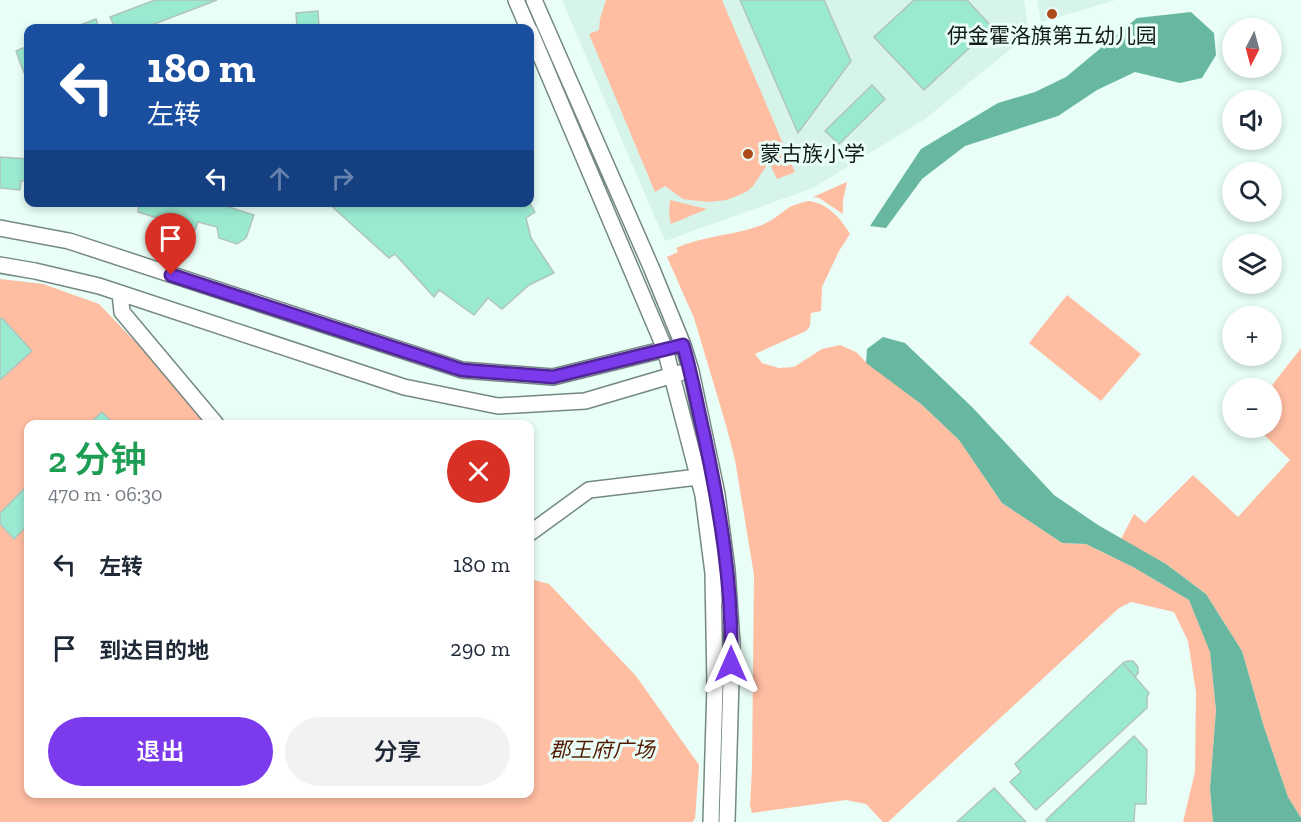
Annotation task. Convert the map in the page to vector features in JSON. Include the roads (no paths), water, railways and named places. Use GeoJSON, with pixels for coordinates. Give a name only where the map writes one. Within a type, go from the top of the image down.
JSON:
{"type":"FeatureCollection","features":[{"type":"Feature","properties":{"kind":"street"},"geometry":{"type":"LineString","coordinates":[[516,0],[526,24]]}},
{"type":"Feature","properties":{"kind":"street"},"geometry":{"type":"LineString","coordinates":[[534,0],[683,345],[691,371],[717,494],[727,570],[732,643],[727,822]]}},
{"type":"Feature","properties":{"kind":"street"},"geometry":{"type":"LineString","coordinates":[[534,42],[665,349],[703,495],[713,573],[716,686],[711,822]]}},
{"type":"Feature","properties":{"kind":"street"},"geometry":{"type":"LineString","coordinates":[[0,228],[69,241],[462,370],[553,377],[683,345]]}},
{"type":"Feature","properties":{"kind":"street"},"geometry":{"type":"LineString","coordinates":[[0,265],[35,271],[120,293],[404,387],[498,406],[585,401],[691,371]]}},
{"type":"Feature","properties":{"kind":"street"},"geometry":{"type":"LineString","coordinates":[[120,293],[122,312],[213,420]]}},
{"type":"Feature","properties":{"kind":"street"},"geometry":{"type":"LineString","coordinates":[[534,531],[590,490],[698,477]]}},
{"type":"Feature","properties":{"kind":"place","name":"伊金霍洛旗第五幼儿园"},"geometry":{"type":"Point","coordinates":[1052,14]}},
{"type":"Feature","properties":{"kind":"place","name":"蒙古族小学"},"geometry":{"type":"Point","coordinates":[748,154]}},
{"type":"Feature","properties":{"kind":"park label","name":"郡王府广场"},"geometry":{"type":"Point","coordinates":[602,750]}}]}
